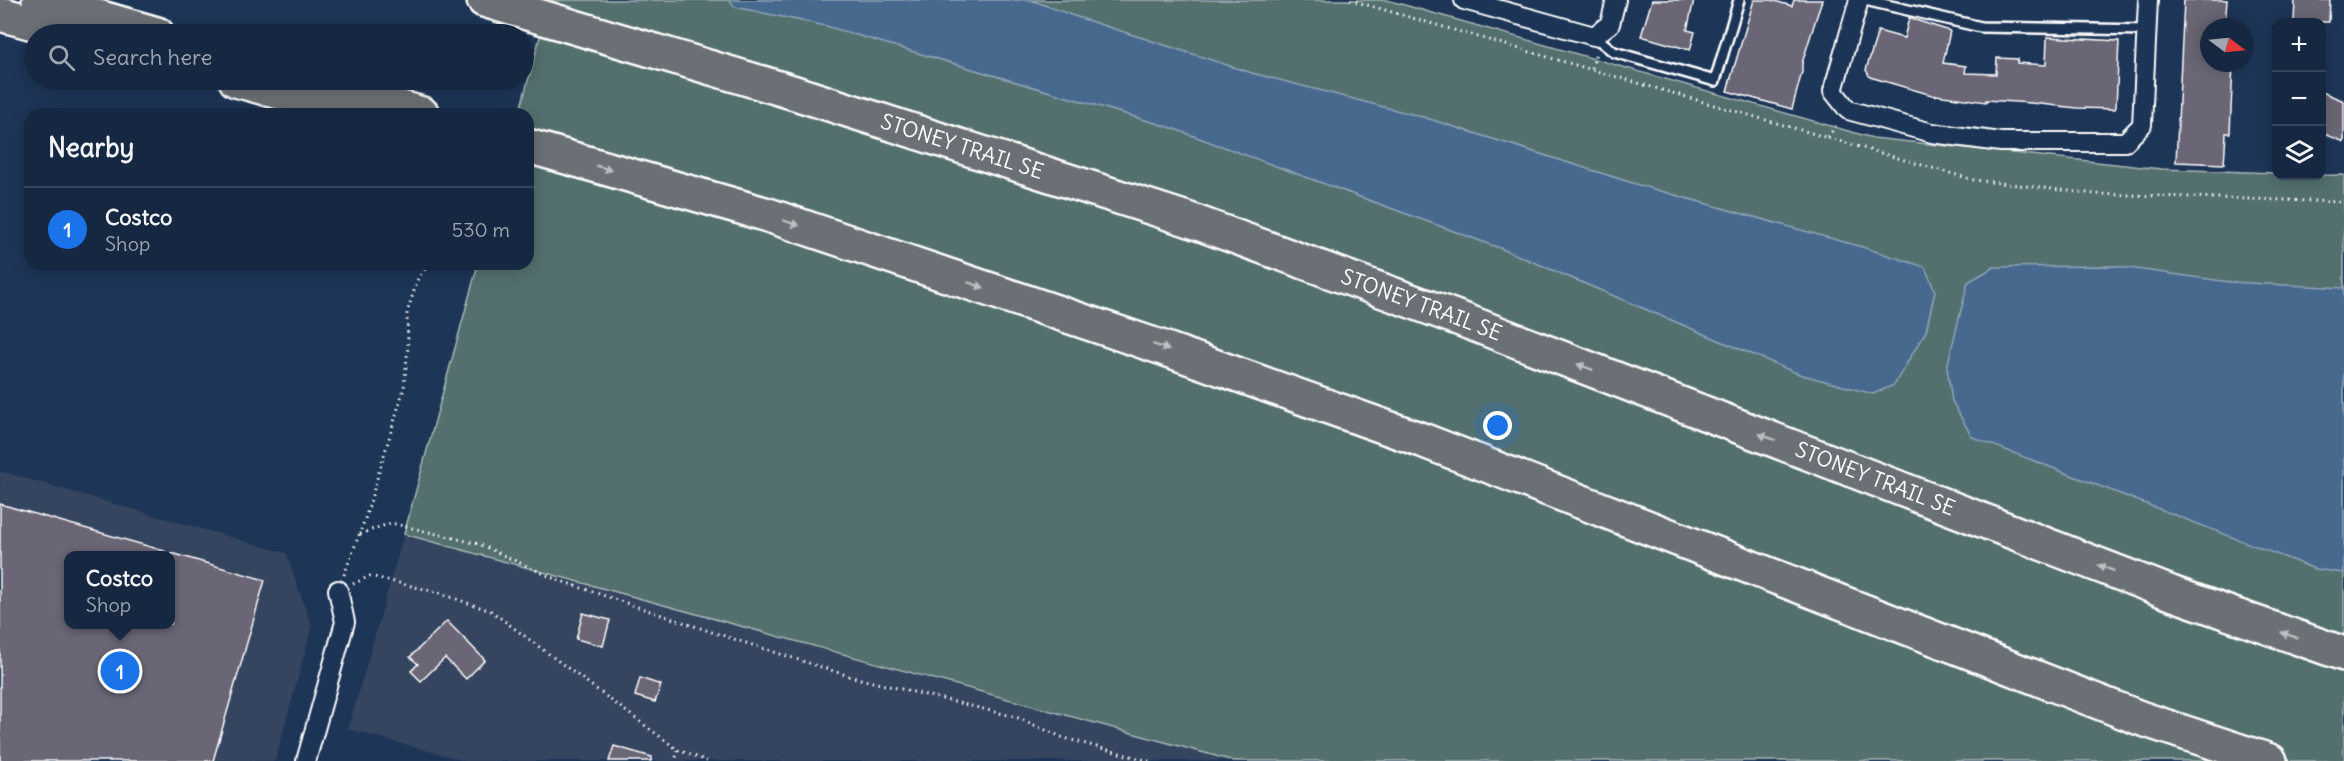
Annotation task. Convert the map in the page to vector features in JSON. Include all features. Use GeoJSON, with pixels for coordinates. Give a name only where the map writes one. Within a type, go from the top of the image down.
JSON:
{"type":"FeatureCollection","features":[{"type":"Feature","properties":{"kind":"highway"},"geometry":{"type":"LineString","coordinates":[[39,0],[123,24]]}},
{"type":"Feature","properties":{"kind":"highway","name":"STONEY TRAIL SE"},"geometry":{"type":"LineString","coordinates":[[484,0],[792,92],[1187,219],[1463,320],[2171,593],[2344,654]]}},
{"type":"Feature","properties":{"kind":"highway"},"geometry":{"type":"LineString","coordinates":[[0,14],[37,24]]}},
{"type":"Feature","properties":{"kind":"highway"},"geometry":{"type":"LineString","coordinates":[[272,90],[338,108]]}},
{"type":"Feature","properties":{"kind":"highway"},"geometry":{"type":"LineString","coordinates":[[341,90],[402,108]]}},
{"type":"Feature","properties":{"kind":"highway"},"geometry":{"type":"LineString","coordinates":[[538,153],[768,215],[1160,347],[1422,440],[2140,718],[2270,761]]}},
{"type":"Feature","properties":{"kind":"street"},"geometry":{"type":"LineString","coordinates":[[1464,0],[1594,36],[1610,24],[1616,0]]}},
{"type":"Feature","properties":{"kind":"street"},"geometry":{"type":"LineString","coordinates":[[1859,0],[1833,91],[1848,110],[1932,133],[2001,142],[2125,142],[2142,125],[2148,0]]}},
{"type":"Feature","properties":{"kind":"street"},"geometry":{"type":"LineString","coordinates":[[306,761],[345,622],[338,590]]}},
{"type":"Feature","properties":{"kind":"lane"},"geometry":{"type":"LineString","coordinates":[[1594,36],[1614,52],[1715,81],[1739,0]]}},
{"type":"Feature","properties":{"kind":"lane"},"geometry":{"type":"LineString","coordinates":[[1865,0],[1981,27],[2147,30]]}},
{"type":"Feature","properties":{"kind":"path"},"geometry":{"type":"LineString","coordinates":[[1368,5],[1370,0]]}},
{"type":"Feature","properties":{"kind":"path"},"geometry":{"type":"LineString","coordinates":[[338,590],[360,534],[404,388],[408,347],[407,313],[418,278],[424,270]]}},
{"type":"Feature","properties":{"kind":"path"},"geometry":{"type":"LineString","coordinates":[[360,534],[391,523],[479,544],[555,579],[712,632],[852,677],[1016,717],[1064,738],[1149,761]]}},
{"type":"Feature","properties":{"kind":"path"},"geometry":{"type":"LineString","coordinates":[[338,590],[370,576],[436,592],[491,611],[678,750],[707,761]]}},
{"type":"Feature","properties":{"kind":"path"},"geometry":{"type":"LineString","coordinates":[[675,761],[678,750]]}},
{"type":"Feature","properties":{"kind":"shaded area"},"geometry":{"type":"Polygon","coordinates":[[[729,0],[1031,0],[1252,73],[1423,117],[1639,185],[1862,247],[1925,267],[1935,291],[1926,331],[1894,385],[1873,394],[1799,374],[1505,250],[1169,127],[826,26],[735,7],[729,0]]]}},
{"type":"Feature","properties":{"kind":"shaded area"},"geometry":{"type":"Polygon","coordinates":[[[2114,266],[2230,282],[2344,288],[2344,573],[2315,569],[1972,437],[1952,401],[1947,367],[1968,282],[1994,267],[2114,266]]]}},
{"type":"Feature","properties":{"kind":"shaded area"},"geometry":{"type":"Polygon","coordinates":[[[0,471],[286,553],[312,627],[275,761],[0,761],[0,471]]]}},
{"type":"Feature","properties":{"kind":"shaded area"},"geometry":{"type":"Polygon","coordinates":[[[404,534],[1234,761],[465,761],[348,729],[404,534]]]}},
{"type":"Feature","properties":{"kind":"green space"},"geometry":{"type":"Polygon","coordinates":[[[550,0],[1387,0],[1873,138],[2161,169],[2272,173],[2272,180],[2326,180],[2326,175],[2344,175],[2344,761],[1234,761],[404,534],[476,270],[534,270],[534,108],[521,108],[526,90],[534,90],[534,59],[550,0]]]}},
{"type":"Feature","properties":{"kind":"building"},"geometry":{"type":"Polygon","coordinates":[[[1652,0],[1694,0],[1687,30],[1695,32],[1690,50],[1641,36],[1652,0]]]}},
{"type":"Feature","properties":{"kind":"building"},"geometry":{"type":"Polygon","coordinates":[[[1754,0],[1771,0],[1792,6],[1794,0],[1822,0],[1802,63],[1802,72],[1792,109],[1727,91],[1754,0]]]}},
{"type":"Feature","properties":{"kind":"building"},"geometry":{"type":"Polygon","coordinates":[[[2184,0],[2227,0],[2226,18],[2200,18],[2200,72],[2233,72],[2230,133],[2226,133],[2224,164],[2176,162],[2184,0]]]}},
{"type":"Feature","properties":{"kind":"building"},"geometry":{"type":"Polygon","coordinates":[[[2295,0],[2330,0],[2329,22],[2326,22],[2326,18],[2294,18],[2295,0]]]}},
{"type":"Feature","properties":{"kind":"building"},"geometry":{"type":"Polygon","coordinates":[[[1909,18],[1950,31],[1943,63],[1966,66],[1965,73],[1996,74],[1997,58],[2018,59],[2017,63],[2046,65],[2047,37],[2119,41],[2116,107],[2115,109],[2077,108],[1935,96],[1870,77],[1866,70],[1878,31],[1904,38],[1909,18]]]}},
{"type":"Feature","properties":{"kind":"building"},"geometry":{"type":"Polygon","coordinates":[[[2326,94],[2344,101],[2344,142],[2326,135],[2326,94]]]}},
{"type":"Feature","properties":{"kind":"building"},"geometry":{"type":"Polygon","coordinates":[[[0,504],[165,551],[64,551],[64,629],[175,629],[175,554],[265,580],[213,761],[0,761],[0,504]]]}},
{"type":"Feature","properties":{"kind":"building"},"geometry":{"type":"Polygon","coordinates":[[[583,613],[610,620],[603,646],[576,639],[583,613]]]}},
{"type":"Feature","properties":{"kind":"building"},"geometry":{"type":"Polygon","coordinates":[[[447,621],[485,660],[466,679],[445,658],[421,681],[411,671],[418,664],[410,657],[447,621]]]}},
{"type":"Feature","properties":{"kind":"building"},"geometry":{"type":"Polygon","coordinates":[[[640,678],[661,685],[655,702],[635,696],[640,678]]]}},
{"type":"Feature","properties":{"kind":"building"},"geometry":{"type":"Polygon","coordinates":[[[614,746],[652,757],[651,761],[609,761],[614,746]]]}},
{"type":"Feature","properties":{"kind":"place","name":"Costco"},"geometry":{"type":"Point","coordinates":[120,671]}}]}
